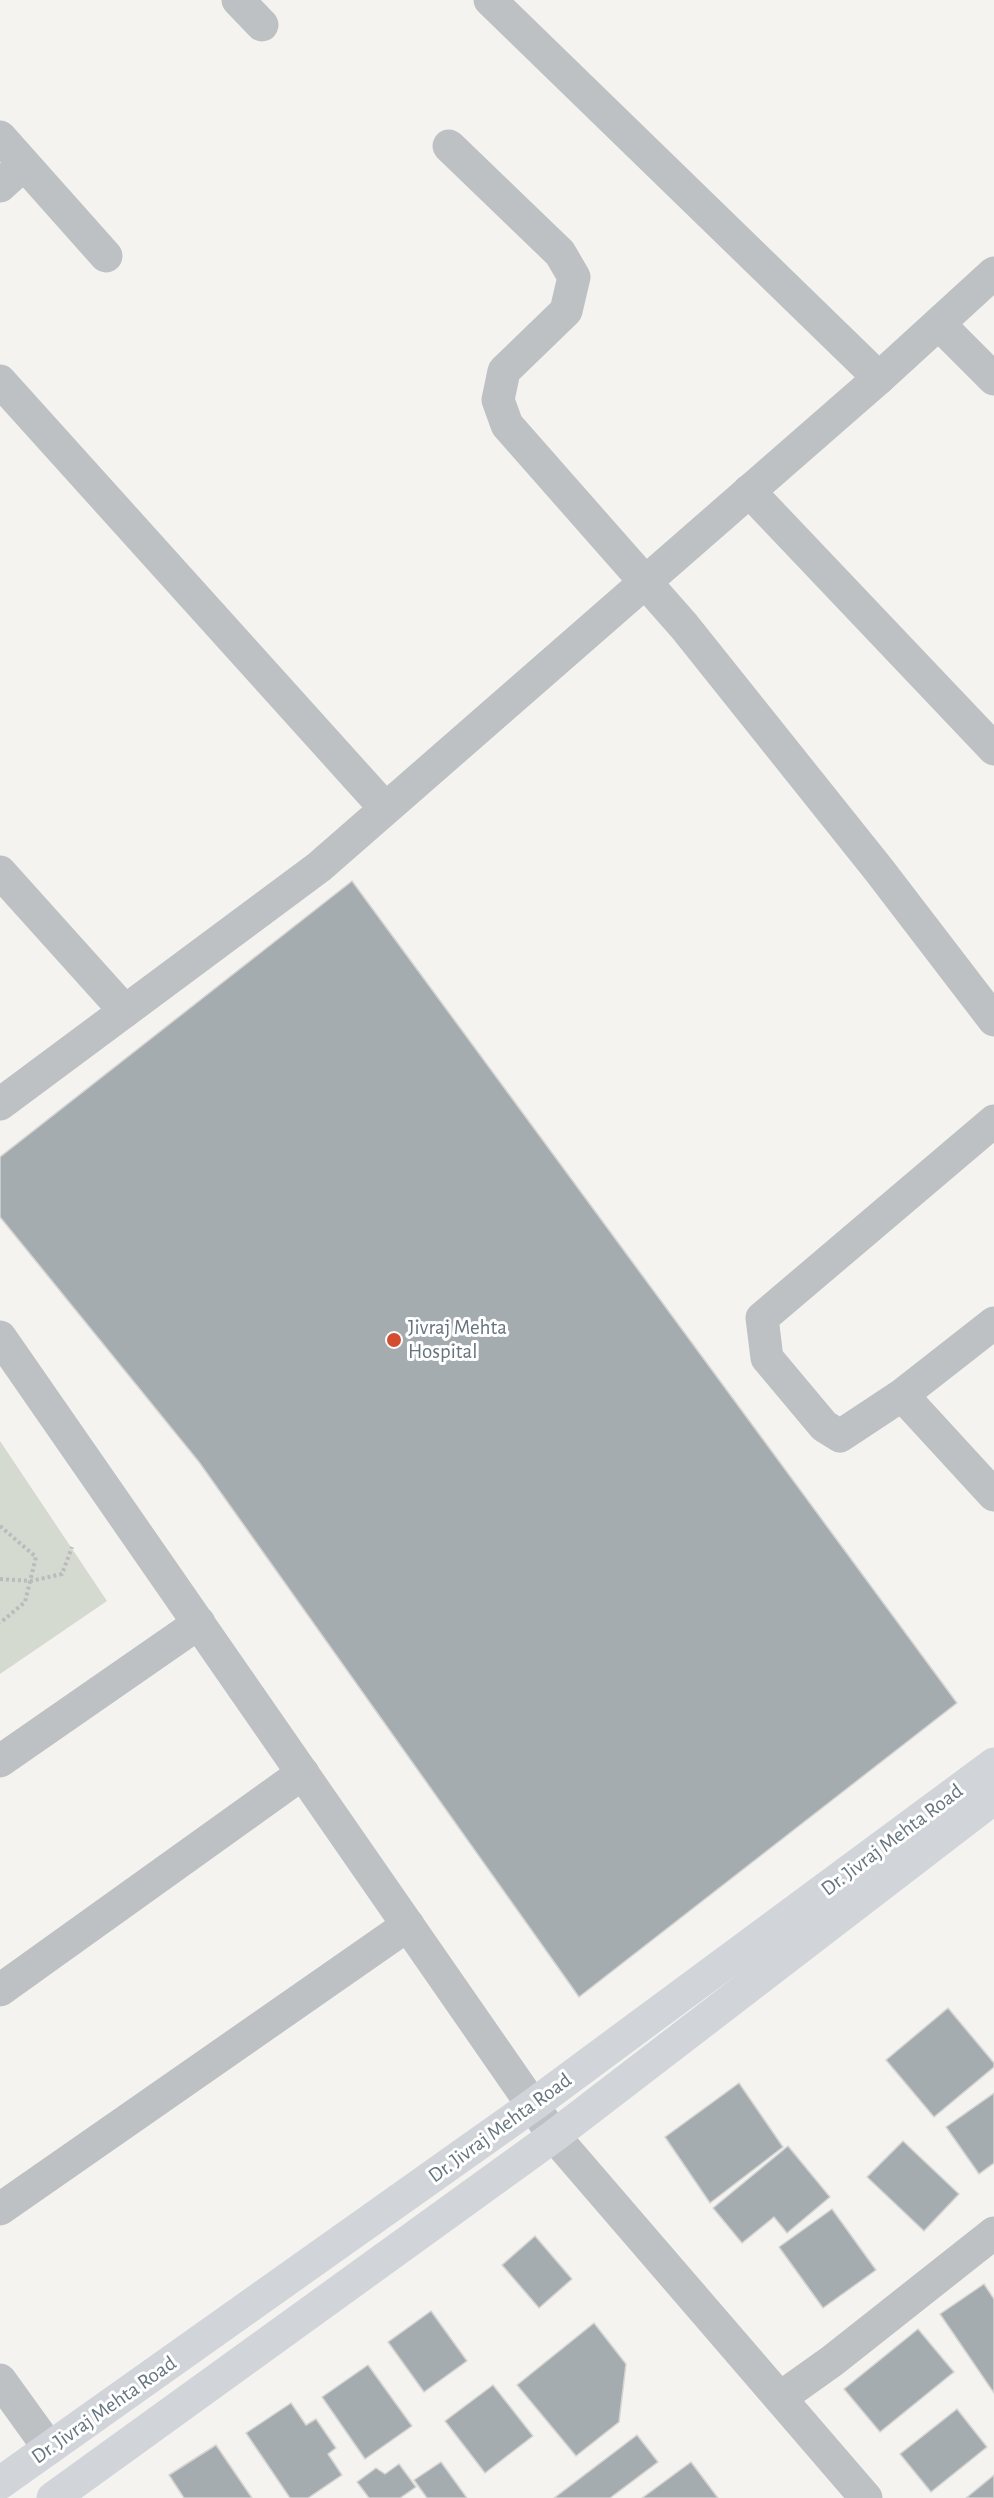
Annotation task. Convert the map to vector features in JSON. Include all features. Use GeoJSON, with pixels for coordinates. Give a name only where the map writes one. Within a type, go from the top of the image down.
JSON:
{"type":"FeatureCollection","features":[{"type":"Feature","properties":{"kind":"main road","name":"Dr. Jivraj Mehta Road"},"geometry":{"type":"LineString","coordinates":[[0,2483],[533,2105],[994,1764]]}},
{"type":"Feature","properties":{"kind":"main road"},"geometry":{"type":"LineString","coordinates":[[53,2498],[554,2136],[994,1798]]}},
{"type":"Feature","properties":{"kind":"street"},"geometry":{"type":"LineString","coordinates":[[238,0],[262,25]]}},
{"type":"Feature","properties":{"kind":"street"},"geometry":{"type":"LineString","coordinates":[[490,0],[879,378]]}},
{"type":"Feature","properties":{"kind":"street"},"geometry":{"type":"LineString","coordinates":[[0,137],[106,256]]}},
{"type":"Feature","properties":{"kind":"street"},"geometry":{"type":"LineString","coordinates":[[449,146],[560,253],[574,277],[566,311],[504,371],[498,400],[507,425],[645,582],[879,870],[994,1020]]}},
{"type":"Feature","properties":{"kind":"street"},"geometry":{"type":"LineString","coordinates":[[0,186],[24,164]]}},
{"type":"Feature","properties":{"kind":"street"},"geometry":{"type":"LineString","coordinates":[[0,1104],[319,867],[879,378],[994,273]]}},
{"type":"Feature","properties":{"kind":"street"},"geometry":{"type":"LineString","coordinates":[[939,324],[994,379]]}},
{"type":"Feature","properties":{"kind":"street"},"geometry":{"type":"LineString","coordinates":[[0,381],[385,808]]}},
{"type":"Feature","properties":{"kind":"street"},"geometry":{"type":"LineString","coordinates":[[749,491],[994,749]]}},
{"type":"Feature","properties":{"kind":"street"},"geometry":{"type":"LineString","coordinates":[[0,872],[125,1011]]}},
{"type":"Feature","properties":{"kind":"street"},"geometry":{"type":"LineString","coordinates":[[994,1121],[762,1318],[768,1358],[824,1426],[840,1436],[902,1395],[994,1323]]}},
{"type":"Feature","properties":{"kind":"street"},"geometry":{"type":"LineString","coordinates":[[0,1337],[554,2136],[866,2498]]}},
{"type":"Feature","properties":{"kind":"street"},"geometry":{"type":"LineString","coordinates":[[902,1395],[994,1495]]}},
{"type":"Feature","properties":{"kind":"street"},"geometry":{"type":"LineString","coordinates":[[0,1761],[199,1623]]}},
{"type":"Feature","properties":{"kind":"street"},"geometry":{"type":"LineString","coordinates":[[0,1990],[303,1773]]}},
{"type":"Feature","properties":{"kind":"street"},"geometry":{"type":"LineString","coordinates":[[0,2210],[408,1924]]}},
{"type":"Feature","properties":{"kind":"street"},"geometry":{"type":"LineString","coordinates":[[780,2398],[832,2361],[994,2233]]}},
{"type":"Feature","properties":{"kind":"street"},"geometry":{"type":"LineString","coordinates":[[0,2380],[49,2448]]}},
{"type":"Feature","properties":{"kind":"path"},"geometry":{"type":"LineString","coordinates":[[0,1526],[36,1557],[25,1602],[0,1623]]}},
{"type":"Feature","properties":{"kind":"path"},"geometry":{"type":"LineString","coordinates":[[0,1579],[31,1581],[62,1574],[72,1547]]}},
{"type":"Feature","properties":{"kind":"shaded area"},"geometry":{"type":"Polygon","coordinates":[[[0,1441],[107,1601],[0,1674],[0,1441]]]}},
{"type":"Feature","properties":{"kind":"building","name":"Jivraj Mehta Hospital"},"geometry":{"type":"Polygon","coordinates":[[[352,881],[957,1703],[579,1997],[199,1462],[0,1217],[0,1157],[352,881]]]}},
{"type":"Feature","properties":{"kind":"building"},"geometry":{"type":"Polygon","coordinates":[[[948,2008],[994,2063],[994,2067],[934,2117],[886,2060],[948,2008]]]}},
{"type":"Feature","properties":{"kind":"building"},"geometry":{"type":"Polygon","coordinates":[[[739,2083],[783,2147],[710,2203],[665,2137],[739,2083]]]}},
{"type":"Feature","properties":{"kind":"building"},"geometry":{"type":"Polygon","coordinates":[[[994,2093],[994,2163],[979,2174],[946,2127],[994,2093]]]}},
{"type":"Feature","properties":{"kind":"building"},"geometry":{"type":"Polygon","coordinates":[[[903,2141],[959,2194],[924,2231],[867,2177],[903,2141]]]}},
{"type":"Feature","properties":{"kind":"building"},"geometry":{"type":"Polygon","coordinates":[[[788,2146],[830,2197],[787,2233],[774,2217],[742,2243],[713,2208],[788,2146]]]}},
{"type":"Feature","properties":{"kind":"building"},"geometry":{"type":"Polygon","coordinates":[[[832,2209],[876,2270],[823,2308],[779,2247],[832,2209]]]}},
{"type":"Feature","properties":{"kind":"building"},"geometry":{"type":"Polygon","coordinates":[[[535,2236],[572,2279],[539,2308],[502,2265],[535,2236]]]}},
{"type":"Feature","properties":{"kind":"building"},"geometry":{"type":"Polygon","coordinates":[[[984,2284],[994,2299],[994,2393],[940,2314],[984,2284]]]}},
{"type":"Feature","properties":{"kind":"building"},"geometry":{"type":"Polygon","coordinates":[[[431,2311],[467,2361],[424,2392],[388,2342],[431,2311]]]}},
{"type":"Feature","properties":{"kind":"building"},"geometry":{"type":"Polygon","coordinates":[[[594,2323],[626,2364],[619,2422],[576,2456],[517,2385],[594,2323]]]}},
{"type":"Feature","properties":{"kind":"building"},"geometry":{"type":"Polygon","coordinates":[[[918,2329],[954,2372],[880,2432],[844,2389],[918,2329]]]}},
{"type":"Feature","properties":{"kind":"building"},"geometry":{"type":"Polygon","coordinates":[[[368,2365],[412,2426],[365,2459],[322,2397],[368,2365]]]}},
{"type":"Feature","properties":{"kind":"building"},"geometry":{"type":"Polygon","coordinates":[[[493,2385],[533,2436],[485,2473],[445,2421],[493,2385]]]}},
{"type":"Feature","properties":{"kind":"building"},"geometry":{"type":"Polygon","coordinates":[[[291,2403],[306,2425],[316,2419],[336,2448],[328,2454],[342,2475],[308,2498],[290,2498],[246,2433],[291,2403]]]}},
{"type":"Feature","properties":{"kind":"building"},"geometry":{"type":"Polygon","coordinates":[[[957,2409],[987,2447],[931,2492],[900,2454],[957,2409]]]}},
{"type":"Feature","properties":{"kind":"building"},"geometry":{"type":"Polygon","coordinates":[[[637,2435],[658,2462],[610,2498],[554,2498],[637,2435]]]}},
{"type":"Feature","properties":{"kind":"building"},"geometry":{"type":"Polygon","coordinates":[[[216,2445],[252,2498],[184,2498],[169,2475],[216,2445]]]}},
{"type":"Feature","properties":{"kind":"building"},"geometry":{"type":"Polygon","coordinates":[[[441,2462],[467,2498],[427,2498],[414,2480],[441,2462]]]}},
{"type":"Feature","properties":{"kind":"building"},"geometry":{"type":"Polygon","coordinates":[[[691,2462],[718,2498],[642,2498],[691,2462]]]}},
{"type":"Feature","properties":{"kind":"building"},"geometry":{"type":"Polygon","coordinates":[[[399,2464],[416,2487],[400,2498],[369,2498],[357,2482],[376,2468],[385,2474],[399,2464]]]}},
{"type":"Feature","properties":{"kind":"building"},"geometry":{"type":"Polygon","coordinates":[[[994,2475],[994,2498],[966,2498],[994,2475]]]}},
{"type":"Feature","properties":{"kind":"place","name":"Jivraj Mehta Hospital"},"geometry":{"type":"Point","coordinates":[394,1340]}}]}
